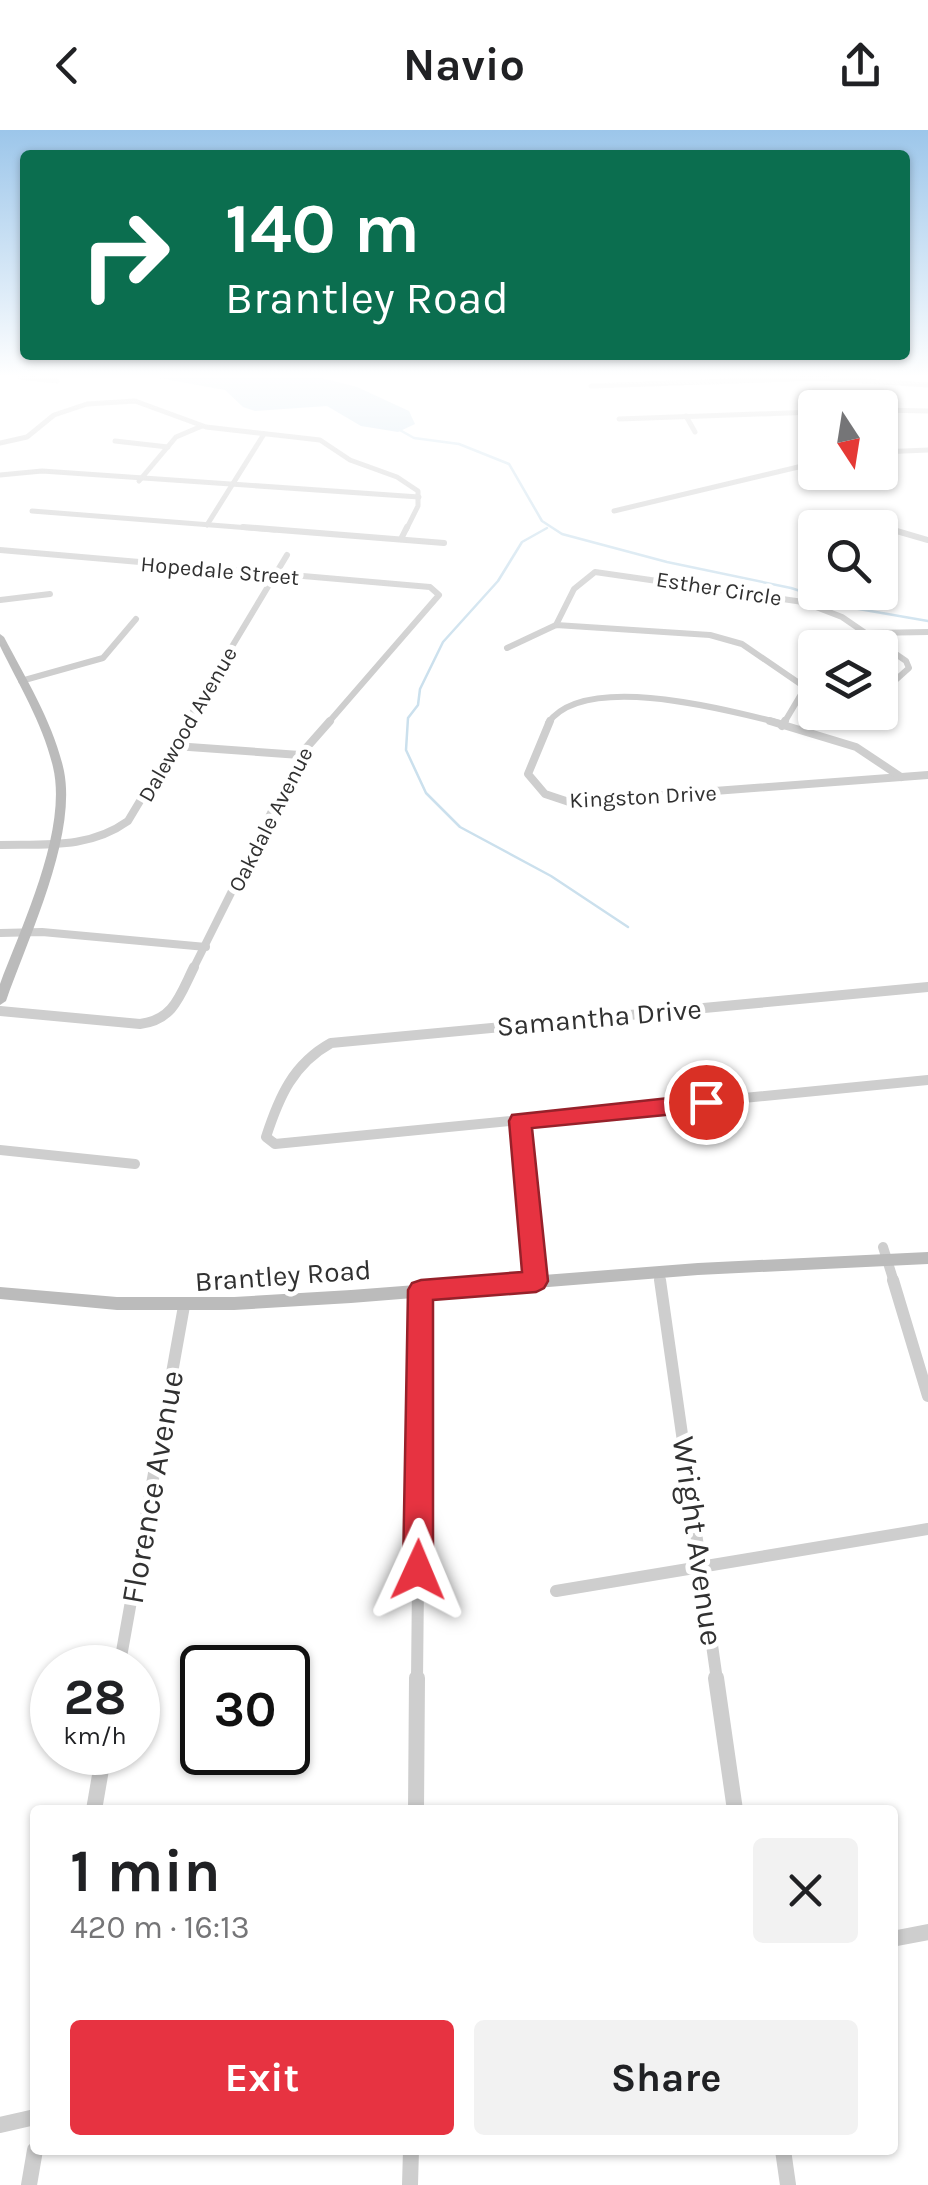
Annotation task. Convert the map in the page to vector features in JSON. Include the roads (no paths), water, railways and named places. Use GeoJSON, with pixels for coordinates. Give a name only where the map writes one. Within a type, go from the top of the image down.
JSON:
{"type":"FeatureCollection","features":[{"type":"Feature","properties":{"kind":"street"},"geometry":{"type":"LineString","coordinates":[[0,476],[26,473]]}},
{"type":"Feature","properties":{"kind":"street"},"geometry":{"type":"LineString","coordinates":[[62,473],[419,497]]}},
{"type":"Feature","properties":{"kind":"street"},"geometry":{"type":"LineString","coordinates":[[139,480],[145,473]]}},
{"type":"Feature","properties":{"kind":"street"},"geometry":{"type":"LineString","coordinates":[[207,524],[240,473]]}},
{"type":"Feature","properties":{"kind":"street"},"geometry":{"type":"LineString","coordinates":[[386,473],[413,486],[419,497]]}},
{"type":"Feature","properties":{"kind":"street"},"geometry":{"type":"LineString","coordinates":[[614,510],[773,473]]}},
{"type":"Feature","properties":{"kind":"street"},"geometry":{"type":"LineString","coordinates":[[401,539],[419,497]]}},
{"type":"Feature","properties":{"kind":"street"},"geometry":{"type":"LineString","coordinates":[[32,511],[444,543]]}},
{"type":"Feature","properties":{"kind":"street"},"geometry":{"type":"LineString","coordinates":[[898,532],[928,540]]}},
{"type":"Feature","properties":{"kind":"street","name":"Hopedale Street"},"geometry":{"type":"LineString","coordinates":[[0,550],[430,588],[439,592]]}},
{"type":"Feature","properties":{"kind":"street","name":"Dalewood Avenue"},"geometry":{"type":"LineString","coordinates":[[0,845],[89,843],[116,832],[134,814],[287,555]]}},
{"type":"Feature","properties":{"kind":"street","name":"Esther Circle"},"geometry":{"type":"LineString","coordinates":[[798,683],[758,654],[727,638],[556,624],[583,578],[602,572],[793,599],[831,612],[862,630]]}},
{"type":"Feature","properties":{"kind":"street","name":"Oakdale Avenue"},"geometry":{"type":"LineString","coordinates":[[0,1011],[140,1024],[165,1018],[176,1005],[206,947],[300,755],[439,592]]}},
{"type":"Feature","properties":{"kind":"street"},"geometry":{"type":"LineString","coordinates":[[0,600],[50,594]]}},
{"type":"Feature","properties":{"kind":"street"},"geometry":{"type":"LineString","coordinates":[[22,681],[104,658],[136,619]]}},
{"type":"Feature","properties":{"kind":"street"},"geometry":{"type":"LineString","coordinates":[[506,648],[556,624]]}},
{"type":"Feature","properties":{"kind":"street"},"geometry":{"type":"LineString","coordinates":[[898,632],[928,632]]}},
{"type":"Feature","properties":{"kind":"street"},"geometry":{"type":"LineString","coordinates":[[0,637],[59,771],[60,806],[53,844],[0,1001]]}},
{"type":"Feature","properties":{"kind":"street","name":"Esther Circle"},"geometry":{"type":"LineString","coordinates":[[898,657],[909,665],[898,680]]}},
{"type":"Feature","properties":{"kind":"street","name":"Kingston Drive"},"geometry":{"type":"LineString","coordinates":[[901,778],[860,749],[782,726],[650,698],[575,702],[563,707],[552,718],[528,774],[533,784],[551,798],[586,804],[901,778],[928,775]]}},
{"type":"Feature","properties":{"kind":"street"},"geometry":{"type":"LineString","coordinates":[[782,726],[798,699]]}},
{"type":"Feature","properties":{"kind":"street"},"geometry":{"type":"LineString","coordinates":[[176,746],[300,755]]}},
{"type":"Feature","properties":{"kind":"street"},"geometry":{"type":"LineString","coordinates":[[0,933],[206,947]]}},
{"type":"Feature","properties":{"kind":"street","name":"Samantha Drive"},"geometry":{"type":"LineString","coordinates":[[520,1121],[276,1144],[266,1137],[286,1083],[302,1061],[317,1050],[347,1040],[928,987]]}},
{"type":"Feature","properties":{"kind":"street"},"geometry":{"type":"LineString","coordinates":[[536,1281],[520,1121],[928,1080]]}},
{"type":"Feature","properties":{"kind":"street"},"geometry":{"type":"LineString","coordinates":[[0,1150],[135,1164]]}},
{"type":"Feature","properties":{"kind":"street"},"geometry":{"type":"LineString","coordinates":[[885,1253],[928,1396]]}},
{"type":"Feature","properties":{"kind":"street","name":"Brantley Road"},"geometry":{"type":"LineString","coordinates":[[0,1293],[76,1303],[184,1306],[885,1253],[928,1258]]}},
{"type":"Feature","properties":{"kind":"street","name":"Wright Avenue"},"geometry":{"type":"LineString","coordinates":[[658,1272],[735,1805]]}},
{"type":"Feature","properties":{"kind":"street"},"geometry":{"type":"LineString","coordinates":[[416,1805],[421,1290]]}},
{"type":"Feature","properties":{"kind":"street","name":"Florence Avenue"},"geometry":{"type":"LineString","coordinates":[[123,1645],[184,1306]]}},
{"type":"Feature","properties":{"kind":"street"},"geometry":{"type":"LineString","coordinates":[[556,1591],[928,1529]]}},
{"type":"Feature","properties":{"kind":"street"},"geometry":{"type":"LineString","coordinates":[[95,1805],[100,1775]]}},
{"type":"Feature","properties":{"kind":"street"},"geometry":{"type":"LineString","coordinates":[[898,1938],[928,1932]]}},
{"type":"Feature","properties":{"kind":"street"},"geometry":{"type":"LineString","coordinates":[[0,2125],[30,2119]]}},
{"type":"Feature","properties":{"kind":"street"},"geometry":{"type":"LineString","coordinates":[[29,2185],[34,2155]]}},
{"type":"Feature","properties":{"kind":"street"},"geometry":{"type":"LineString","coordinates":[[410,2185],[411,2155]]}},
{"type":"Feature","properties":{"kind":"street"},"geometry":{"type":"LineString","coordinates":[[784,2155],[788,2185]]}},
{"type":"Feature","properties":{"kind":"waterway"},"geometry":{"type":"LineString","coordinates":[[514,473],[542,521],[562,534],[667,562],[791,588],[853,608],[928,621]]}},
{"type":"Feature","properties":{"kind":"waterway"},"geometry":{"type":"LineString","coordinates":[[547,528],[522,542],[498,581],[443,642],[420,689],[418,705],[408,718],[406,750],[426,793],[460,827],[551,876],[628,927]]}}]}
